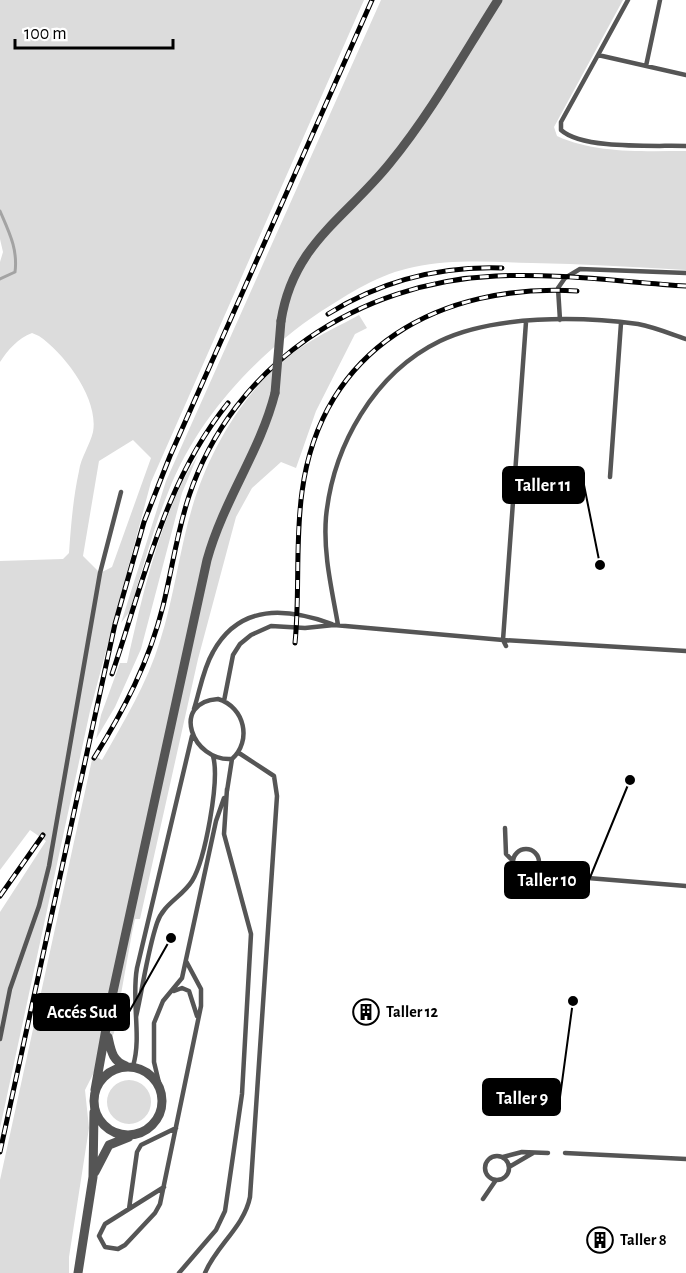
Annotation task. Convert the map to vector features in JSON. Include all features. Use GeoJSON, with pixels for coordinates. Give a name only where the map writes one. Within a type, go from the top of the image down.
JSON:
{"type":"FeatureCollection","features":[{"type":"Feature","properties":{"kind":"street"},"geometry":{"type":"LineString","coordinates":[[78,1273],[93,1177],[95,1090],[150,816],[212,543],[225,506],[261,436],[275,393],[281,321],[288,289],[308,250],[390,163],[421,121],[498,0]]}},
{"type":"Feature","properties":{"kind":"street"},"geometry":{"type":"LineString","coordinates":[[93,1177],[102,1154],[109,1145],[138,1134],[157,1121],[162,1110],[160,1087],[147,1071],[118,1063],[113,1056],[106,1032]]}},
{"type":"Feature","properties":{"kind":"street"},"geometry":{"type":"LineString","coordinates":[[95,1090],[107,1073],[130,1066]]}},
{"type":"Feature","properties":{"kind":"street"},"geometry":{"type":"LineString","coordinates":[[94,1101],[95,1112],[107,1128],[127,1136],[138,1134]]}},
{"type":"Feature","properties":{"kind":"lane"},"geometry":{"type":"LineString","coordinates":[[628,0],[561,122],[561,130],[568,136],[583,140],[686,146]]}},
{"type":"Feature","properties":{"kind":"lane"},"geometry":{"type":"LineString","coordinates":[[646,66],[660,0]]}},
{"type":"Feature","properties":{"kind":"lane"},"geometry":{"type":"LineString","coordinates":[[598,55],[686,75]]}},
{"type":"Feature","properties":{"kind":"lane"},"geometry":{"type":"LineString","coordinates":[[560,320],[558,288],[565,278],[580,268],[686,273]]}},
{"type":"Feature","properties":{"kind":"lane"},"geometry":{"type":"LineString","coordinates":[[336,625],[327,564],[326,519],[339,458],[357,421],[369,403],[398,371],[440,341],[469,330],[526,322],[560,320],[640,325],[686,339]]}},
{"type":"Feature","properties":{"kind":"lane"},"geometry":{"type":"LineString","coordinates":[[506,646],[503,640],[526,322]]}},
{"type":"Feature","properties":{"kind":"lane"},"geometry":{"type":"LineString","coordinates":[[610,477],[621,323]]}},
{"type":"Feature","properties":{"kind":"lane"},"geometry":{"type":"LineString","coordinates":[[0,1039],[10,989],[39,906],[49,866],[98,585],[121,492]]}},
{"type":"Feature","properties":{"kind":"lane"},"geometry":{"type":"LineString","coordinates":[[130,1066],[137,1046],[134,986],[192,736],[192,718],[213,652],[223,638],[246,620],[272,612],[291,613],[336,625],[503,640],[686,651]]}},
{"type":"Feature","properties":{"kind":"lane"},"geometry":{"type":"LineString","coordinates":[[224,701],[233,655],[251,635],[271,626],[305,628],[336,625]]}},
{"type":"Feature","properties":{"kind":"lane"},"geometry":{"type":"LineString","coordinates":[[179,1273],[216,1230],[225,1211],[242,1094],[251,934],[224,834],[227,789],[232,759],[239,753],[244,730],[242,720],[234,707],[224,701],[209,700],[195,709]]}},
{"type":"Feature","properties":{"kind":"lane"},"geometry":{"type":"LineString","coordinates":[[192,736],[196,743],[213,756],[232,759]]}},
{"type":"Feature","properties":{"kind":"lane"},"geometry":{"type":"LineString","coordinates":[[205,1273],[215,1253],[245,1214],[250,1197],[277,808],[277,785],[274,776],[239,753]]}},
{"type":"Feature","properties":{"kind":"lane"},"geometry":{"type":"LineString","coordinates":[[135,1023],[157,923],[169,904],[188,887],[197,870],[216,790],[213,756]]}},
{"type":"Feature","properties":{"kind":"lane"},"geometry":{"type":"LineString","coordinates":[[160,1087],[154,1062],[152,1035],[157,1010],[182,978],[216,821],[227,789]]}},
{"type":"Feature","properties":{"kind":"lane"},"geometry":{"type":"LineString","coordinates":[[505,828],[506,854],[513,861],[518,872],[686,886]]}},
{"type":"Feature","properties":{"kind":"lane"},"geometry":{"type":"LineString","coordinates":[[513,861],[519,851],[526,849],[534,852],[538,865],[551,875]]}},
{"type":"Feature","properties":{"kind":"lane"},"geometry":{"type":"LineString","coordinates":[[530,874],[538,865]]}},
{"type":"Feature","properties":{"kind":"lane"},"geometry":{"type":"LineString","coordinates":[[164,1187],[101,1229],[99,1236],[105,1247],[118,1249],[125,1245],[155,1213],[164,1187],[202,997],[186,961]]}},
{"type":"Feature","properties":{"kind":"lane"},"geometry":{"type":"LineString","coordinates":[[172,992],[182,988],[189,991],[194,1001],[197,1025]]}},
{"type":"Feature","properties":{"kind":"lane"},"geometry":{"type":"LineString","coordinates":[[129,1209],[137,1152],[141,1145],[176,1128]]}},
{"type":"Feature","properties":{"kind":"lane"},"geometry":{"type":"LineString","coordinates":[[496,1180],[486,1173],[486,1162],[495,1156],[503,1157],[522,1152],[548,1153]]}},
{"type":"Feature","properties":{"kind":"lane"},"geometry":{"type":"LineString","coordinates":[[483,1199],[496,1180],[504,1178],[509,1167],[534,1152]]}},
{"type":"Feature","properties":{"kind":"lane"},"geometry":{"type":"LineString","coordinates":[[565,1153],[686,1159]]}},
{"type":"Feature","properties":{"kind":"lane"},"geometry":{"type":"LineString","coordinates":[[503,1157],[509,1167]]}},
{"type":"Feature","properties":{"kind":"shaded area"},"geometry":{"type":"Polygon","coordinates":[[[0,0],[364,0],[151,482],[90,711],[0,1128],[0,912],[46,841],[30,830],[0,870],[0,561],[63,559],[69,553],[77,481],[93,432],[93,419],[91,406],[78,378],[59,354],[39,336],[32,333],[22,338],[0,362],[0,262],[3,252],[0,239],[0,0]],[[133,440],[99,461],[83,556],[100,573],[112,567],[151,458],[133,440]]]}},
{"type":"Feature","properties":{"kind":"shaded area"},"geometry":{"type":"Polygon","coordinates":[[[381,0],[623,0],[554,127],[557,136],[604,149],[686,151],[686,270],[551,263],[443,263],[414,267],[389,274],[331,305],[296,329],[252,368],[231,390],[196,437],[169,490],[130,611],[121,623],[166,481],[381,0]]]}},
{"type":"Feature","properties":{"kind":"shaded area"},"geometry":{"type":"Polygon","coordinates":[[[359,315],[367,328],[355,334],[316,411],[296,468],[281,462],[252,488],[236,517],[198,659],[140,919],[135,919],[114,1033],[85,1090],[89,1128],[69,1257],[69,1273],[0,1273],[0,1180],[93,755],[102,760],[149,672],[165,625],[192,508],[209,462],[234,417],[265,378],[283,361],[310,342],[359,315]]]}},
{"type":"Feature","properties":{"kind":"shaded area"},"geometry":{"type":"Polygon","coordinates":[[[198,455],[182,493],[141,649],[115,707],[96,739],[101,715],[120,663],[127,663],[146,583],[163,528],[173,502],[198,455]]]}},
{"type":"Feature","properties":{"kind":"shaded area"},"geometry":{"type":"Polygon","coordinates":[[[129,1080],[138,1081],[145,1086],[150,1093],[150,1111],[145,1118],[138,1123],[129,1124],[120,1123],[113,1118],[108,1111],[107,1102],[108,1093],[113,1086],[120,1081],[129,1080]]]}},
{"type":"Feature","properties":{"kind":"waterway"},"geometry":{"type":"LineString","coordinates":[[0,211],[12,241],[16,264],[15,272],[0,279]]}},
{"type":"Feature","properties":{"kind":"railway"},"geometry":{"type":"LineString","coordinates":[[0,1152],[115,624],[144,522],[170,456],[372,0]]}},
{"type":"Feature","properties":{"kind":"railway"},"geometry":{"type":"LineString","coordinates":[[328,314],[348,302],[390,284],[412,278],[456,270],[502,268]]}},
{"type":"Feature","properties":{"kind":"railway"},"geometry":{"type":"LineString","coordinates":[[94,758],[125,704],[151,647],[189,496],[209,449],[236,407],[269,370],[308,339],[350,313],[396,294],[445,282],[520,275],[686,286]]}},
{"type":"Feature","properties":{"kind":"railway"},"geometry":{"type":"LineString","coordinates":[[295,643],[300,511],[314,441],[334,398],[362,363],[396,334],[435,313],[479,299],[527,291],[577,291]]}},
{"type":"Feature","properties":{"kind":"railway"},"geometry":{"type":"LineString","coordinates":[[112,674],[146,568],[172,499],[187,466],[228,403]]}},
{"type":"Feature","properties":{"kind":"railway"},"geometry":{"type":"LineString","coordinates":[[0,896],[43,835]]}},
{"type":"Feature","properties":{"kind":"place","name":"Taller 11"},"geometry":{"type":"Point","coordinates":[600,565]}},
{"type":"Feature","properties":{"kind":"place","name":"Taller 10"},"geometry":{"type":"Point","coordinates":[630,780]}},
{"type":"Feature","properties":{"kind":"place","name":"Accés Sud"},"geometry":{"type":"Point","coordinates":[171,938]}},
{"type":"Feature","properties":{"kind":"place","name":"Taller 9"},"geometry":{"type":"Point","coordinates":[573,1001]}},
{"type":"Feature","properties":{"kind":"place","name":"Taller 12"},"geometry":{"type":"Point","coordinates":[366,1012]}},
{"type":"Feature","properties":{"kind":"place","name":"Taller 8"},"geometry":{"type":"Point","coordinates":[600,1240]}}]}
